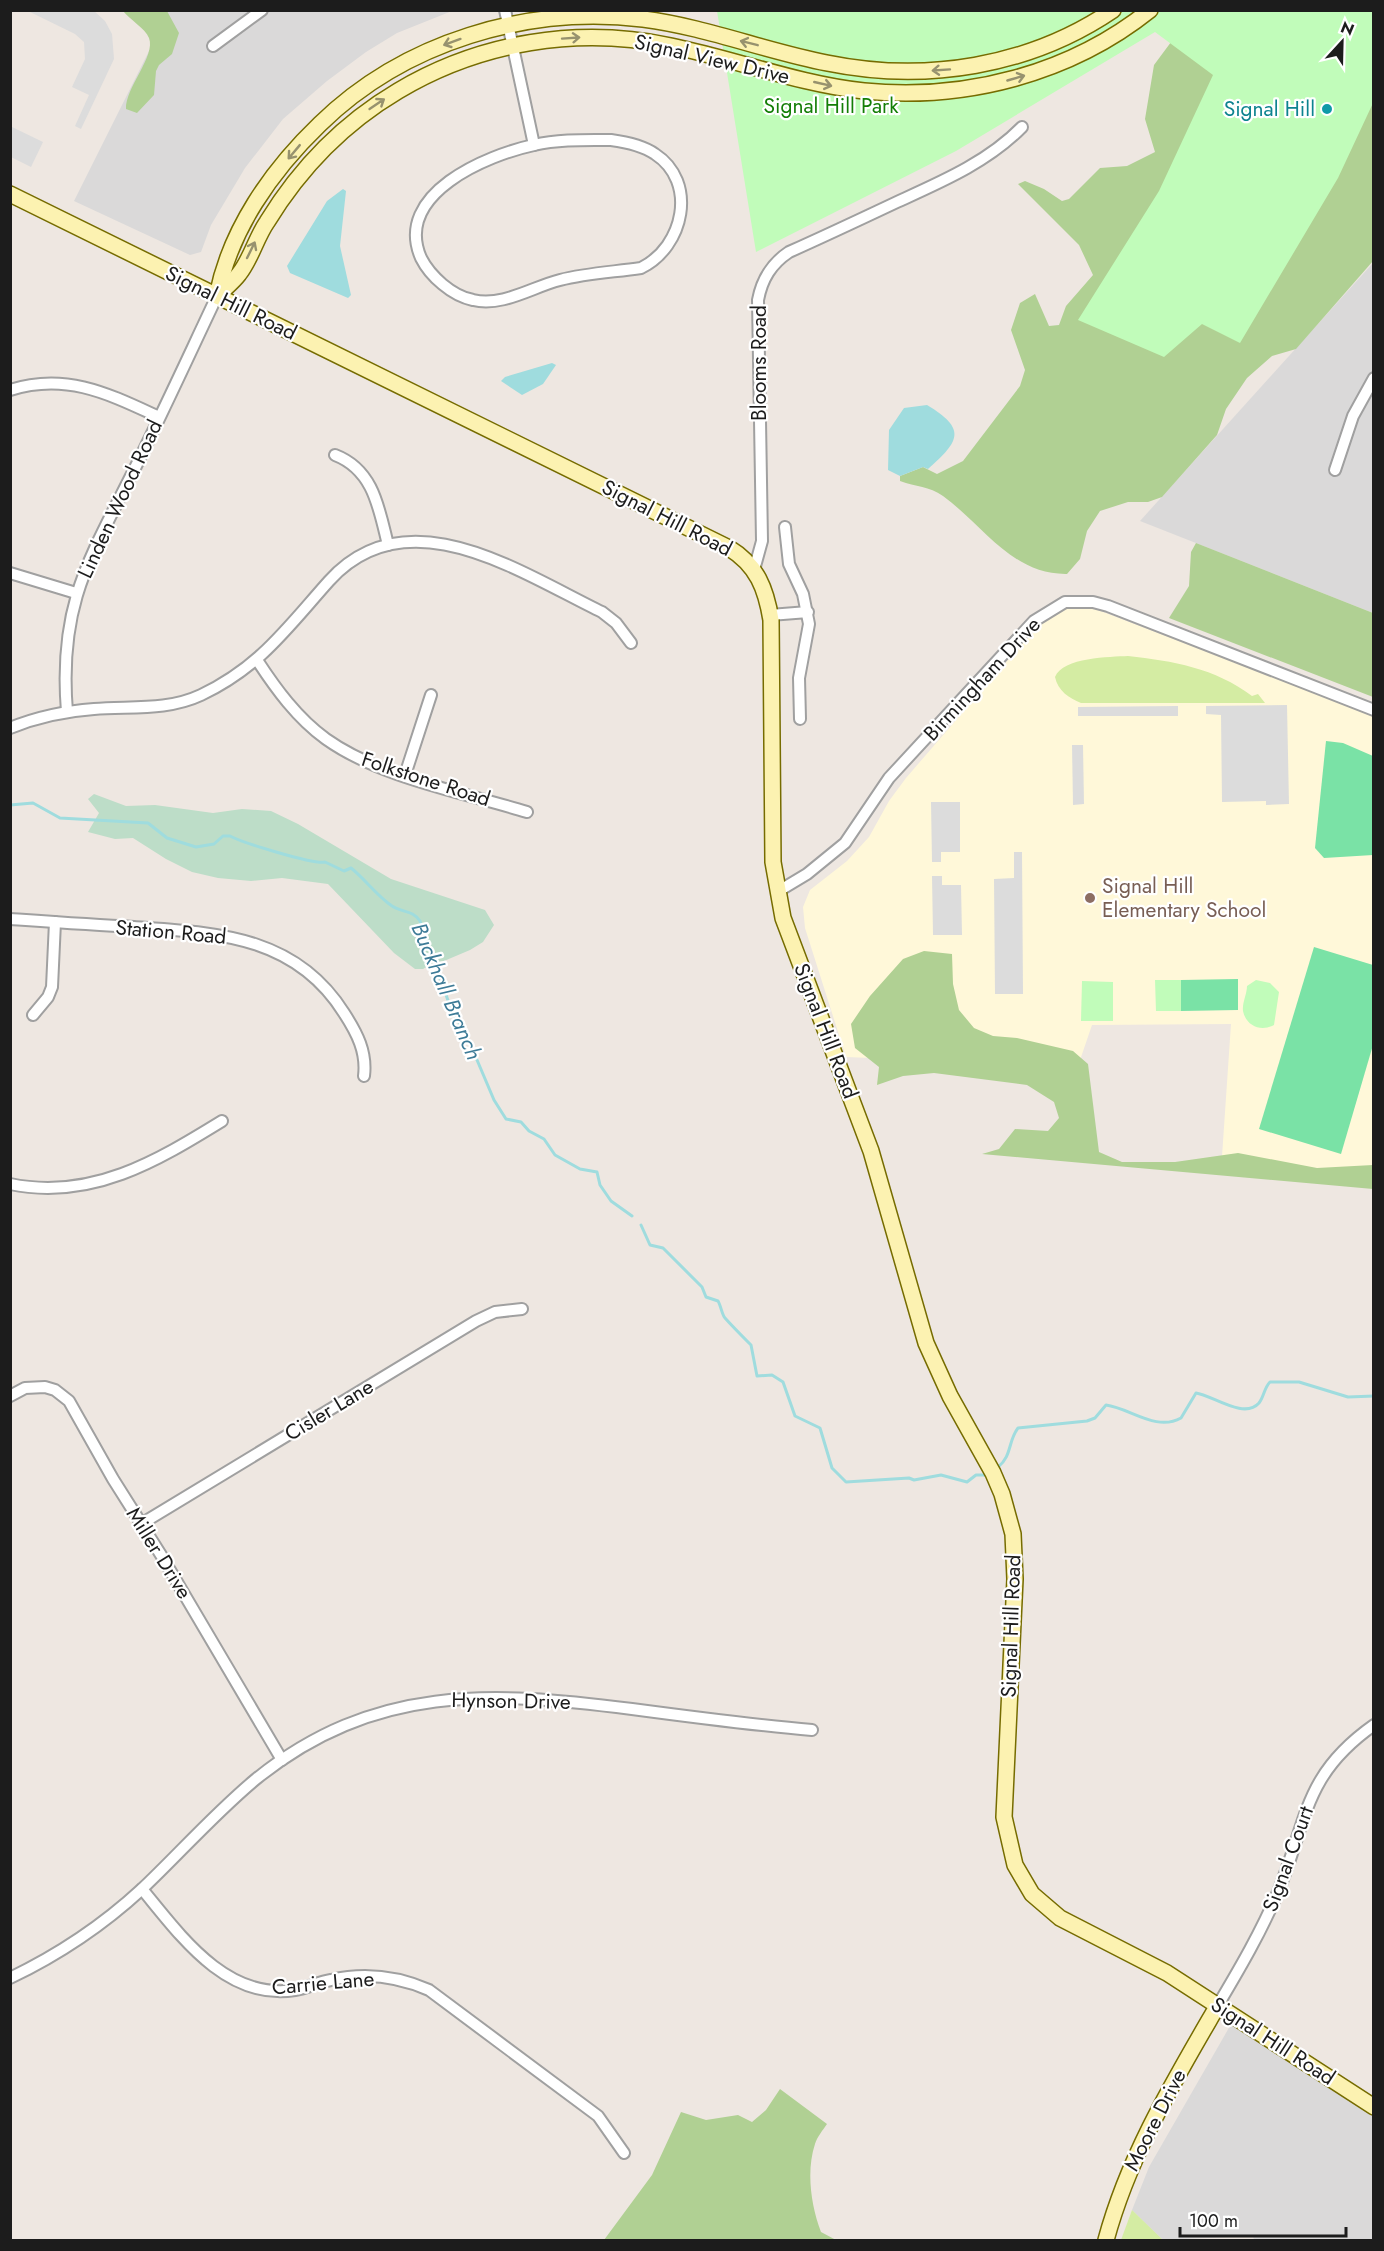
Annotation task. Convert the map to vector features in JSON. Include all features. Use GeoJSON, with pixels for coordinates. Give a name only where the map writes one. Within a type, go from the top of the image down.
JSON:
{"type":"FeatureCollection","features":[{"type":"Feature","properties":{"kind":"main road","name":"Signal View Drive"},"geometry":{"type":"LineString","coordinates":[[217,297],[223,265],[250,211],[278,170],[326,117],[376,79],[405,62],[506,18],[572,16],[643,19],[825,63],[857,68],[917,72],[982,65],[1014,57],[1076,32],[1113,10]]}},
{"type":"Feature","properties":{"kind":"main road","name":"Signal View Drive"},"geometry":{"type":"LineString","coordinates":[[217,297],[240,273],[260,232],[285,194],[308,166],[348,126],[397,91],[426,75],[456,63],[513,46],[584,37],[637,40],[671,46],[830,86],[862,91],[922,93],[987,85],[1058,64],[1113,36],[1150,10]]}},
{"type":"Feature","properties":{"kind":"main road","name":"Signal Hill Road"},"geometry":{"type":"LineString","coordinates":[[10,194],[729,548],[754,570],[762,581],[770,615],[773,862],[777,892],[790,940],[871,1151],[926,1343],[950,1396],[993,1473],[1008,1514],[1015,1557],[1005,1817],[1015,1865],[1032,1894],[1060,1918],[1151,1964],[1374,2107]]}},
{"type":"Feature","properties":{"kind":"main road","name":"Moore Drive"},"geometry":{"type":"LineString","coordinates":[[1106,2241],[1132,2163],[1154,2118],[1218,2005]]}},
{"type":"Feature","properties":{"kind":"street"},"geometry":{"type":"LineString","coordinates":[[213,46],[262,10]]}},
{"type":"Feature","properties":{"kind":"street"},"geometry":{"type":"LineString","coordinates":[[506,18],[534,145]]}},
{"type":"Feature","properties":{"kind":"street","name":"Blooms Road"},"geometry":{"type":"LineString","coordinates":[[754,570],[762,541],[758,300],[765,277],[772,267],[789,252],[927,189],[986,158],[1007,143],[1022,127]]}},
{"type":"Feature","properties":{"kind":"street"},"geometry":{"type":"LineString","coordinates":[[611,140],[626,142],[655,154],[671,171],[680,197],[679,223],[671,243],[661,255],[641,268],[558,280],[499,300],[472,300],[449,288],[427,268],[421,257],[417,230],[425,206],[439,187],[452,178],[511,151],[534,145],[564,141],[611,140]]}},
{"type":"Feature","properties":{"kind":"street","name":"Linden Wood Road"},"geometry":{"type":"LineString","coordinates":[[67,712],[64,662],[67,634],[76,593],[99,537],[217,297]]}},
{"type":"Feature","properties":{"kind":"street"},"geometry":{"type":"LineString","coordinates":[[1335,470],[1353,416],[1374,378]]}},
{"type":"Feature","properties":{"kind":"street"},"geometry":{"type":"LineString","coordinates":[[10,390],[45,382],[81,385],[100,390],[159,417]]}},
{"type":"Feature","properties":{"kind":"street"},"geometry":{"type":"LineString","coordinates":[[335,455],[353,463],[368,481],[375,496],[388,545]]}},
{"type":"Feature","properties":{"kind":"street"},"geometry":{"type":"LineString","coordinates":[[786,528],[789,564],[803,594],[808,612],[809,631],[799,678],[800,719]]}},
{"type":"Feature","properties":{"kind":"street"},"geometry":{"type":"LineString","coordinates":[[10,728],[67,712],[140,708],[191,698],[224,682],[256,660],[282,638],[330,579],[347,565],[388,545],[418,541],[441,543],[479,553],[602,612],[616,622],[631,643]]}},
{"type":"Feature","properties":{"kind":"street"},"geometry":{"type":"LineString","coordinates":[[10,573],[76,593]]}},
{"type":"Feature","properties":{"kind":"street","name":"Birmingham Drive"},"geometry":{"type":"LineString","coordinates":[[777,892],[830,857],[845,843],[889,778],[1034,621],[1065,603],[1086,602],[1107,606],[1374,710]]}},
{"type":"Feature","properties":{"kind":"street"},"geometry":{"type":"LineString","coordinates":[[770,615],[808,612]]}},
{"type":"Feature","properties":{"kind":"street","name":"Folkstone Road"},"geometry":{"type":"LineString","coordinates":[[256,660],[291,706],[324,738],[364,760],[405,775],[527,812]]}},
{"type":"Feature","properties":{"kind":"street"},"geometry":{"type":"LineString","coordinates":[[405,775],[431,695]]}},
{"type":"Feature","properties":{"kind":"street","name":"Station Road"},"geometry":{"type":"LineString","coordinates":[[10,919],[205,932],[251,942],[277,952],[310,974],[340,1006],[364,1051],[364,1076]]}},
{"type":"Feature","properties":{"kind":"street"},"geometry":{"type":"LineString","coordinates":[[33,1015],[48,997],[52,987],[55,922]]}},
{"type":"Feature","properties":{"kind":"street"},"geometry":{"type":"LineString","coordinates":[[10,1184],[47,1188],[72,1186],[120,1176],[156,1161],[222,1121]]}},
{"type":"Feature","properties":{"kind":"street","name":"Cisler Lane"},"geometry":{"type":"LineString","coordinates":[[141,1524],[476,1321],[495,1312],[522,1309]]}},
{"type":"Feature","properties":{"kind":"street","name":"Miller Drive"},"geometry":{"type":"LineString","coordinates":[[10,1396],[36,1386],[62,1394],[69,1401],[282,1760]]}},
{"type":"Feature","properties":{"kind":"street","name":"Hynson Drive"},"geometry":{"type":"LineString","coordinates":[[10,1978],[58,1953],[93,1930],[142,1889],[237,1796],[282,1760],[308,1744],[358,1720],[413,1704],[461,1697],[550,1699],[812,1730]]}},
{"type":"Feature","properties":{"kind":"street","name":"Signal Court"},"geometry":{"type":"LineString","coordinates":[[1218,2005],[1266,1920],[1320,1778],[1338,1754],[1374,1725]]}},
{"type":"Feature","properties":{"kind":"street","name":"Carrie Lane"},"geometry":{"type":"LineString","coordinates":[[142,1889],[190,1947],[221,1971],[250,1985],[266,1990],[294,1990],[329,1980],[374,1976],[395,1978],[429,1990],[598,2116],[624,2153]]}},
{"type":"Feature","properties":{"kind":"shaded area"},"geometry":{"type":"Polygon","coordinates":[[[28,11],[94,11],[105,21],[112,34],[114,59],[81,129],[75,126],[89,95],[72,87],[85,59],[84,42],[75,34],[28,11]]]}},
{"type":"Feature","properties":{"kind":"shaded area"},"geometry":{"type":"Polygon","coordinates":[[[132,11],[452,11],[397,33],[366,52],[327,81],[283,119],[245,168],[211,225],[201,252],[190,255],[74,201],[156,37],[132,11]]]}},
{"type":"Feature","properties":{"kind":"shaded area"},"geometry":{"type":"Polygon","coordinates":[[[10,126],[43,142],[31,167],[11,157],[10,126]]]}},
{"type":"Feature","properties":{"kind":"shaded area"},"geometry":{"type":"Polygon","coordinates":[[[1373,263],[1373,613],[1140,521],[1373,263]]]}},
{"type":"Feature","properties":{"kind":"shaded area","name":"Signal Hill Elementary School"},"geometry":{"type":"Polygon","coordinates":[[[1071,606],[1090,607],[1373,715],[1373,1181],[1221,1171],[1231,1024],[1092,1025],[1078,1066],[846,1057],[805,928],[803,907],[810,890],[847,861],[869,837],[889,801],[906,778],[1027,638],[1045,620],[1071,606]]]}},
{"type":"Feature","properties":{"kind":"shaded area"},"geometry":{"type":"Polygon","coordinates":[[[1287,705],[1289,804],[1266,805],[1266,801],[1222,802],[1221,715],[1206,714],[1206,706],[1287,705]]]}},
{"type":"Feature","properties":{"kind":"shaded area"},"geometry":{"type":"Polygon","coordinates":[[[1178,706],[1178,716],[1078,716],[1078,707],[1178,706]]]}},
{"type":"Feature","properties":{"kind":"shaded area"},"geometry":{"type":"Polygon","coordinates":[[[1072,745],[1083,745],[1084,804],[1073,805],[1072,745]]]}},
{"type":"Feature","properties":{"kind":"shaded area"},"geometry":{"type":"Polygon","coordinates":[[[931,802],[960,802],[960,852],[941,852],[941,862],[932,862],[931,802]]]}},
{"type":"Feature","properties":{"kind":"shaded area"},"geometry":{"type":"Polygon","coordinates":[[[1014,852],[1022,852],[1023,994],[995,994],[994,879],[1014,878],[1014,852]]]}},
{"type":"Feature","properties":{"kind":"shaded area"},"geometry":{"type":"Polygon","coordinates":[[[932,876],[942,876],[942,885],[961,885],[962,935],[933,935],[932,876]]]}},
{"type":"Feature","properties":{"kind":"shaded area"},"geometry":{"type":"Polygon","coordinates":[[[1230,2026],[1239,2026],[1373,2114],[1373,2240],[1254,2240],[1253,2236],[1163,2240],[1132,2210],[1149,2167],[1230,2026]]]}},
{"type":"Feature","properties":{"kind":"green space"},"geometry":{"type":"Polygon","coordinates":[[[123,11],[167,11],[179,33],[172,54],[159,65],[156,71],[154,95],[137,113],[126,109],[127,101],[145,63],[150,45],[149,38],[144,31],[123,11]]]}},
{"type":"Feature","properties":{"kind":"green space","name":"Signal Hill Park"},"geometry":{"type":"Polygon","coordinates":[[[717,11],[1373,11],[1373,103],[1338,178],[1240,343],[1202,324],[1164,357],[1078,320],[1159,191],[1213,75],[1155,32],[956,151],[756,252],[717,11]]]}},
{"type":"Feature","properties":{"kind":"green space"},"geometry":{"type":"Polygon","coordinates":[[[1373,11],[1373,261],[1296,349],[1272,356],[1247,378],[1226,409],[1217,435],[1162,497],[1148,502],[1128,502],[1100,511],[1087,531],[1080,559],[1067,574],[1048,572],[1030,566],[999,546],[943,496],[927,488],[900,481],[900,476],[923,467],[937,474],[963,461],[1020,386],[1025,370],[1011,330],[1020,303],[1035,294],[1049,326],[1059,325],[1066,306],[1093,275],[1079,245],[1018,184],[1025,181],[1044,189],[1062,201],[1069,199],[1100,168],[1127,166],[1155,152],[1145,119],[1154,65],[1177,34],[1373,11]]]}},
{"type":"Feature","properties":{"kind":"green space"},"geometry":{"type":"Polygon","coordinates":[[[1196,543],[1373,613],[1373,697],[1169,618],[1189,586],[1191,552],[1196,543]]]}},
{"type":"Feature","properties":{"kind":"green space"},"geometry":{"type":"Polygon","coordinates":[[[1128,656],[1177,663],[1208,672],[1238,686],[1252,696],[1258,694],[1265,703],[1081,703],[1072,699],[1056,682],[1055,677],[1067,665],[1088,659],[1128,656]]]}},
{"type":"Feature","properties":{"kind":"green space"},"geometry":{"type":"Polygon","coordinates":[[[1326,741],[1343,743],[1373,756],[1373,855],[1324,858],[1315,848],[1326,741]]]}},
{"type":"Feature","properties":{"kind":"green space"},"geometry":{"type":"Polygon","coordinates":[[[94,794],[126,806],[155,805],[213,813],[242,809],[271,811],[298,824],[391,879],[485,910],[494,925],[483,942],[470,950],[444,961],[435,962],[423,969],[415,969],[394,953],[328,884],[282,878],[251,881],[218,878],[192,872],[133,838],[115,839],[88,832],[99,813],[88,799],[94,794]]]}},
{"type":"Feature","properties":{"kind":"green space"},"geometry":{"type":"Polygon","coordinates":[[[1314,947],[1373,965],[1373,1045],[1341,1154],[1259,1129],[1314,947]]]}},
{"type":"Feature","properties":{"kind":"green space"},"geometry":{"type":"Polygon","coordinates":[[[924,951],[952,954],[953,984],[959,1010],[974,1028],[993,1036],[1017,1038],[1073,1051],[1088,1064],[1099,1152],[1122,1162],[1175,1162],[1238,1153],[1317,1168],[1373,1165],[1373,1189],[982,1154],[999,1149],[1015,1129],[1048,1131],[1059,1118],[1054,1102],[1027,1085],[934,1073],[903,1076],[877,1085],[879,1067],[855,1048],[851,1024],[870,996],[903,959],[924,951]]]}},
{"type":"Feature","properties":{"kind":"green space"},"geometry":{"type":"Polygon","coordinates":[[[1238,979],[1238,1010],[1181,1011],[1181,980],[1238,979]]]}},
{"type":"Feature","properties":{"kind":"green space"},"geometry":{"type":"Polygon","coordinates":[[[1155,980],[1181,980],[1181,1011],[1156,1011],[1155,980]]]}},
{"type":"Feature","properties":{"kind":"green space"},"geometry":{"type":"Polygon","coordinates":[[[1256,980],[1270,983],[1279,992],[1274,1025],[1269,1027],[1259,1028],[1251,1024],[1243,1011],[1247,986],[1256,980]]]}},
{"type":"Feature","properties":{"kind":"green space"},"geometry":{"type":"Polygon","coordinates":[[[1082,981],[1113,982],[1113,1021],[1081,1021],[1082,981]]]}},
{"type":"Feature","properties":{"kind":"green space"},"geometry":{"type":"Polygon","coordinates":[[[780,2089],[827,2124],[815,2144],[810,2177],[821,2232],[836,2240],[604,2240],[652,2175],[681,2112],[706,2120],[738,2115],[752,2122],[766,2110],[780,2089]]]}},
{"type":"Feature","properties":{"kind":"green space"},"geometry":{"type":"Polygon","coordinates":[[[1132,2210],[1163,2240],[1121,2240],[1132,2210]]]}},
{"type":"Feature","properties":{"kind":"water"},"geometry":{"type":"Polygon","coordinates":[[[343,189],[346,191],[340,246],[351,295],[348,298],[290,273],[287,266],[327,201],[343,189]]]}},
{"type":"Feature","properties":{"kind":"water"},"geometry":{"type":"Polygon","coordinates":[[[552,363],[556,365],[543,384],[522,395],[501,381],[505,377],[552,363]]]}},
{"type":"Feature","properties":{"kind":"water"},"geometry":{"type":"Polygon","coordinates":[[[927,405],[949,421],[953,428],[952,443],[928,469],[923,467],[900,476],[888,470],[889,430],[904,408],[927,405]]]}},
{"type":"Feature","properties":{"kind":"waterway","name":"Buckhall Branch"},"geometry":{"type":"LineString","coordinates":[[10,805],[33,803],[60,818],[148,823],[167,838],[196,847],[214,844],[223,836],[230,836],[279,853],[325,862],[344,871],[351,868],[386,902],[411,913],[420,921],[451,1009],[466,1034],[494,1100],[506,1119],[521,1122],[529,1131],[544,1139],[555,1155],[580,1169],[597,1172],[600,1185],[611,1201],[632,1216]]}},
{"type":"Feature","properties":{"kind":"waterway","name":"Buckhall Branch"},"geometry":{"type":"LineString","coordinates":[[641,1225],[650,1245],[663,1248],[702,1287],[706,1297],[718,1301],[725,1318],[751,1345],[757,1376],[772,1375],[783,1382],[795,1416],[820,1428],[832,1468],[846,1482],[909,1478],[914,1480],[941,1475],[967,1482],[976,1475],[985,1475]]}},
{"type":"Feature","properties":{"kind":"waterway","name":"Buckhall Branch"},"geometry":{"type":"LineString","coordinates":[[998,1467],[1006,1458],[1018,1428],[1087,1421],[1095,1418],[1106,1405],[1153,1421],[1172,1422],[1181,1418],[1196,1393],[1237,1408],[1253,1408],[1261,1401],[1270,1382],[1299,1382],[1348,1397],[1374,1396]]}},
{"type":"Feature","properties":{"kind":"place","name":"Signal Hill"},"geometry":{"type":"Point","coordinates":[1327,109]}},
{"type":"Feature","properties":{"kind":"place","name":"Signal Hill Elementary School"},"geometry":{"type":"Point","coordinates":[1090,898]}}]}
